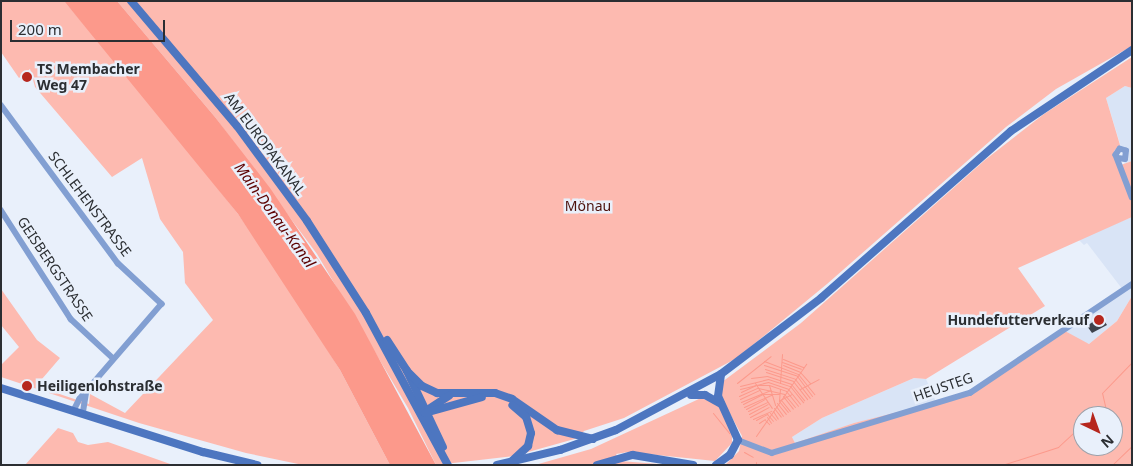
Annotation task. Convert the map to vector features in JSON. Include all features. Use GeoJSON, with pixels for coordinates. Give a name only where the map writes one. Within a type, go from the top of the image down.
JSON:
{"type":"FeatureCollection","features":[{"type":"Feature","properties":{"kind":"main road","name":"AM EUROPAKANAL"},"geometry":{"type":"LineString","coordinates":[[131,1],[278,181],[407,371],[448,465]]}},
{"type":"Feature","properties":{"kind":"main road"},"geometry":{"type":"LineString","coordinates":[[497,465],[593,439],[686,396],[721,374],[821,298],[1011,131],[1132,50]]}},
{"type":"Feature","properties":{"kind":"main road","name":"AM EUROPAKANAL"},"geometry":{"type":"LineString","coordinates":[[366,312],[424,412]]}},
{"type":"Feature","properties":{"kind":"main road"},"geometry":{"type":"LineString","coordinates":[[407,371],[422,386],[451,395],[495,393],[512,399],[557,430],[593,439]]}},
{"type":"Feature","properties":{"kind":"main road"},"geometry":{"type":"LineString","coordinates":[[716,465],[730,455],[738,440],[736,428],[721,404],[717,388],[721,374]]}},
{"type":"Feature","properties":{"kind":"main road"},"geometry":{"type":"LineString","coordinates":[[1,388],[122,426],[257,465]]}},
{"type":"Feature","properties":{"kind":"main road"},"geometry":{"type":"LineString","coordinates":[[424,412],[451,395]]}},
{"type":"Feature","properties":{"kind":"main road"},"geometry":{"type":"LineString","coordinates":[[686,396],[705,395],[721,404]]}},
{"type":"Feature","properties":{"kind":"main road"},"geometry":{"type":"LineString","coordinates":[[424,412],[476,397],[494,398],[512,404],[528,420],[531,437],[524,452],[510,462]]}},
{"type":"Feature","properties":{"kind":"main road"},"geometry":{"type":"LineString","coordinates":[[597,465],[633,455],[694,465]]}},
{"type":"Feature","properties":{"kind":"street","name":"SCHLEHENSTRASSE"},"geometry":{"type":"LineString","coordinates":[[1,105],[4,113],[118,263],[162,304],[113,358]]}},
{"type":"Feature","properties":{"kind":"street"},"geometry":{"type":"LineString","coordinates":[[1118,158],[1132,197]]}},
{"type":"Feature","properties":{"kind":"street","name":"GEISBERGSTRASSE"},"geometry":{"type":"LineString","coordinates":[[1,210],[71,319],[113,358]]}},
{"type":"Feature","properties":{"kind":"street","name":"HEUSTEG"},"geometry":{"type":"LineString","coordinates":[[738,440],[772,453],[970,394],[1132,284]]}},
{"type":"Feature","properties":{"kind":"street"},"geometry":{"type":"LineString","coordinates":[[79,411],[86,392],[113,358]]}},
{"type":"Feature","properties":{"kind":"shaded area"},"geometry":{"type":"Polygon","coordinates":[[[1125,86],[1132,88],[1132,161],[1124,164],[1129,151],[1121,147],[1106,98],[1125,86]]]}},
{"type":"Feature","properties":{"kind":"shaded area"},"geometry":{"type":"Polygon","coordinates":[[[1132,217],[1132,296],[1117,321],[1089,344],[1065,331],[1123,290],[1087,243],[1084,245],[1078,239],[1132,217]]]}},
{"type":"Feature","properties":{"kind":"shaded area"},"geometry":{"type":"Polygon","coordinates":[[[914,378],[926,379],[937,404],[854,423],[795,444],[792,437],[822,418],[914,378]]]}},
{"type":"Feature","properties":{"kind":"green space"},"geometry":{"type":"Polygon","coordinates":[[[1,1],[64,1],[148,100],[238,214],[282,277],[340,370],[390,465],[303,465],[246,453],[139,423],[1,377],[1,365],[19,347],[1,325],[1,289],[37,340],[60,358],[36,386],[89,404],[90,394],[125,413],[213,320],[185,283],[183,252],[160,219],[142,158],[112,177],[35,87],[30,69],[19,78],[1,52],[1,1]]]}},
{"type":"Feature","properties":{"kind":"green space","name":"Mönau"},"geometry":{"type":"Polygon","coordinates":[[[117,1],[1132,1],[1132,46],[1056,89],[1006,127],[827,284],[737,358],[624,418],[584,431],[578,438],[514,456],[436,465],[408,408],[317,254],[215,117],[117,1]]]}},
{"type":"Feature","properties":{"kind":"green space"},"geometry":{"type":"Polygon","coordinates":[[[1132,57],[1132,88],[1125,86],[1106,98],[1120,145],[1114,151],[1118,166],[1132,161],[1132,217],[1018,268],[1045,306],[926,379],[914,378],[822,418],[792,437],[795,443],[854,423],[970,394],[1065,331],[1089,344],[1117,321],[1132,296],[1132,465],[725,465],[739,451],[742,436],[721,397],[722,382],[801,323],[985,160],[1044,114],[1132,57]]]}},
{"type":"Feature","properties":{"kind":"green space"},"geometry":{"type":"Polygon","coordinates":[[[701,398],[717,404],[732,426],[732,443],[715,461],[628,452],[616,454],[620,461],[671,465],[535,465],[591,449],[701,398]]]}},
{"type":"Feature","properties":{"kind":"green space"},"geometry":{"type":"Polygon","coordinates":[[[58,428],[73,433],[78,442],[88,445],[108,442],[173,465],[25,465],[58,428]]]}},
{"type":"Feature","properties":{"kind":"water","name":"Main-Donau-Kanal"},"geometry":{"type":"Polygon","coordinates":[[[64,1],[117,1],[215,117],[270,188],[355,314],[436,465],[390,465],[340,370],[238,214],[64,1]]]}},
{"type":"Feature","properties":{"kind":"building","name":"Hundefutterverkauf"},"geometry":{"type":"Polygon","coordinates":[[[1101,316],[1107,325],[1092,333],[1087,326],[1101,316]]]}},
{"type":"Feature","properties":{"kind":"waterway"},"geometry":{"type":"LineString","coordinates":[[780,383],[782,354]]}},
{"type":"Feature","properties":{"kind":"waterway"},"geometry":{"type":"LineString","coordinates":[[737,383],[771,356]]}},
{"type":"Feature","properties":{"kind":"waterway"},"geometry":{"type":"LineString","coordinates":[[783,359],[803,367]]}},
{"type":"Feature","properties":{"kind":"waterway"},"geometry":{"type":"LineString","coordinates":[[764,361],[798,374],[814,394]]}},
{"type":"Feature","properties":{"kind":"waterway"},"geometry":{"type":"LineString","coordinates":[[782,362],[801,369]]}},
{"type":"Feature","properties":{"kind":"waterway"},"geometry":{"type":"LineString","coordinates":[[1105,406],[1102,393],[1132,362]]}},
{"type":"Feature","properties":{"kind":"waterway"},"geometry":{"type":"LineString","coordinates":[[756,436],[806,364]]}},
{"type":"Feature","properties":{"kind":"waterway"},"geometry":{"type":"LineString","coordinates":[[764,365],[797,376],[812,396]]}},
{"type":"Feature","properties":{"kind":"waterway"},"geometry":{"type":"LineString","coordinates":[[783,365],[800,372],[810,383]]}},
{"type":"Feature","properties":{"kind":"waterway"},"geometry":{"type":"LineString","coordinates":[[765,369],[795,379],[810,398]]}},
{"type":"Feature","properties":{"kind":"waterway"},"geometry":{"type":"LineString","coordinates":[[766,372],[793,381],[807,399]]}},
{"type":"Feature","properties":{"kind":"waterway"},"geometry":{"type":"LineString","coordinates":[[751,378],[767,376],[791,384],[804,400]]}},
{"type":"Feature","properties":{"kind":"waterway"},"geometry":{"type":"LineString","coordinates":[[740,386],[768,379],[790,386],[803,402]]}},
{"type":"Feature","properties":{"kind":"waterway"},"geometry":{"type":"LineString","coordinates":[[800,389],[819,379]]}},
{"type":"Feature","properties":{"kind":"waterway"},"geometry":{"type":"LineString","coordinates":[[740,389],[768,382],[788,389],[800,404]]}},
{"type":"Feature","properties":{"kind":"waterway"},"geometry":{"type":"LineString","coordinates":[[755,383],[772,408]]}},
{"type":"Feature","properties":{"kind":"waterway"},"geometry":{"type":"LineString","coordinates":[[741,392],[756,385],[769,385],[786,391],[798,406]]}},
{"type":"Feature","properties":{"kind":"waterway"},"geometry":{"type":"LineString","coordinates":[[769,385],[775,405]]}},
{"type":"Feature","properties":{"kind":"waterway"},"geometry":{"type":"LineString","coordinates":[[739,396],[757,388]]}},
{"type":"Feature","properties":{"kind":"waterway"},"geometry":{"type":"LineString","coordinates":[[758,388],[784,394],[795,407]]}},
{"type":"Feature","properties":{"kind":"waterway"},"geometry":{"type":"LineString","coordinates":[[780,389],[779,401],[788,412]]}},
{"type":"Feature","properties":{"kind":"waterway"},"geometry":{"type":"LineString","coordinates":[[740,399],[759,390]]}},
{"type":"Feature","properties":{"kind":"waterway"},"geometry":{"type":"LineString","coordinates":[[741,402],[771,390]]}},
{"type":"Feature","properties":{"kind":"waterway"},"geometry":{"type":"LineString","coordinates":[[743,404],[763,394],[779,394]]}},
{"type":"Feature","properties":{"kind":"waterway"},"geometry":{"type":"LineString","coordinates":[[780,400],[792,394]]}},
{"type":"Feature","properties":{"kind":"waterway"},"geometry":{"type":"LineString","coordinates":[[744,407],[771,395]]}},
{"type":"Feature","properties":{"kind":"waterway"},"geometry":{"type":"LineString","coordinates":[[783,396],[793,409]]}},
{"type":"Feature","properties":{"kind":"waterway"},"geometry":{"type":"LineString","coordinates":[[746,409],[765,399]]}},
{"type":"Feature","properties":{"kind":"waterway"},"geometry":{"type":"LineString","coordinates":[[781,400],[790,411]]}},
{"type":"Feature","properties":{"kind":"waterway"},"geometry":{"type":"LineString","coordinates":[[748,411],[767,402]]}},
{"type":"Feature","properties":{"kind":"waterway"},"geometry":{"type":"LineString","coordinates":[[777,403],[786,414]]}},
{"type":"Feature","properties":{"kind":"waterway"},"geometry":{"type":"LineString","coordinates":[[749,414],[768,404]]}},
{"type":"Feature","properties":{"kind":"waterway"},"geometry":{"type":"LineString","coordinates":[[776,406],[783,416]]}},
{"type":"Feature","properties":{"kind":"waterway"},"geometry":{"type":"LineString","coordinates":[[750,417],[769,407]]}},
{"type":"Feature","properties":{"kind":"waterway"},"geometry":{"type":"LineString","coordinates":[[774,408],[781,417]]}},
{"type":"Feature","properties":{"kind":"waterway"},"geometry":{"type":"LineString","coordinates":[[753,419],[771,411]]}},
{"type":"Feature","properties":{"kind":"waterway"},"geometry":{"type":"LineString","coordinates":[[773,411],[778,419]]}},
{"type":"Feature","properties":{"kind":"waterway"},"geometry":{"type":"LineString","coordinates":[[713,413],[729,433]]}},
{"type":"Feature","properties":{"kind":"waterway"},"geometry":{"type":"LineString","coordinates":[[770,413],[776,420]]}},
{"type":"Feature","properties":{"kind":"waterway"},"geometry":{"type":"LineString","coordinates":[[756,420],[767,414],[773,421]]}},
{"type":"Feature","properties":{"kind":"waterway"},"geometry":{"type":"LineString","coordinates":[[767,417],[771,423]]}},
{"type":"Feature","properties":{"kind":"waterway"},"geometry":{"type":"LineString","coordinates":[[759,423],[765,419]]}},
{"type":"Feature","properties":{"kind":"waterway"},"geometry":{"type":"LineString","coordinates":[[765,420],[769,424]]}},
{"type":"Feature","properties":{"kind":"waterway"},"geometry":{"type":"LineString","coordinates":[[1002,465],[1058,447],[1073,433]]}},
{"type":"Feature","properties":{"kind":"waterway"},"geometry":{"type":"LineString","coordinates":[[1112,465],[1132,446]]}},
{"type":"Feature","properties":{"kind":"waterway"},"geometry":{"type":"LineString","coordinates":[[744,452],[753,457]]}},
{"type":"Feature","properties":{"kind":"place","name":"TS Membacher Weg 47"},"geometry":{"type":"Point","coordinates":[27,77]}},
{"type":"Feature","properties":{"kind":"place","name":"Hundefutterverkauf"},"geometry":{"type":"Point","coordinates":[1099,320]}},
{"type":"Feature","properties":{"kind":"place","name":"Heiligenlohstraße"},"geometry":{"type":"Point","coordinates":[27,386]}}]}
